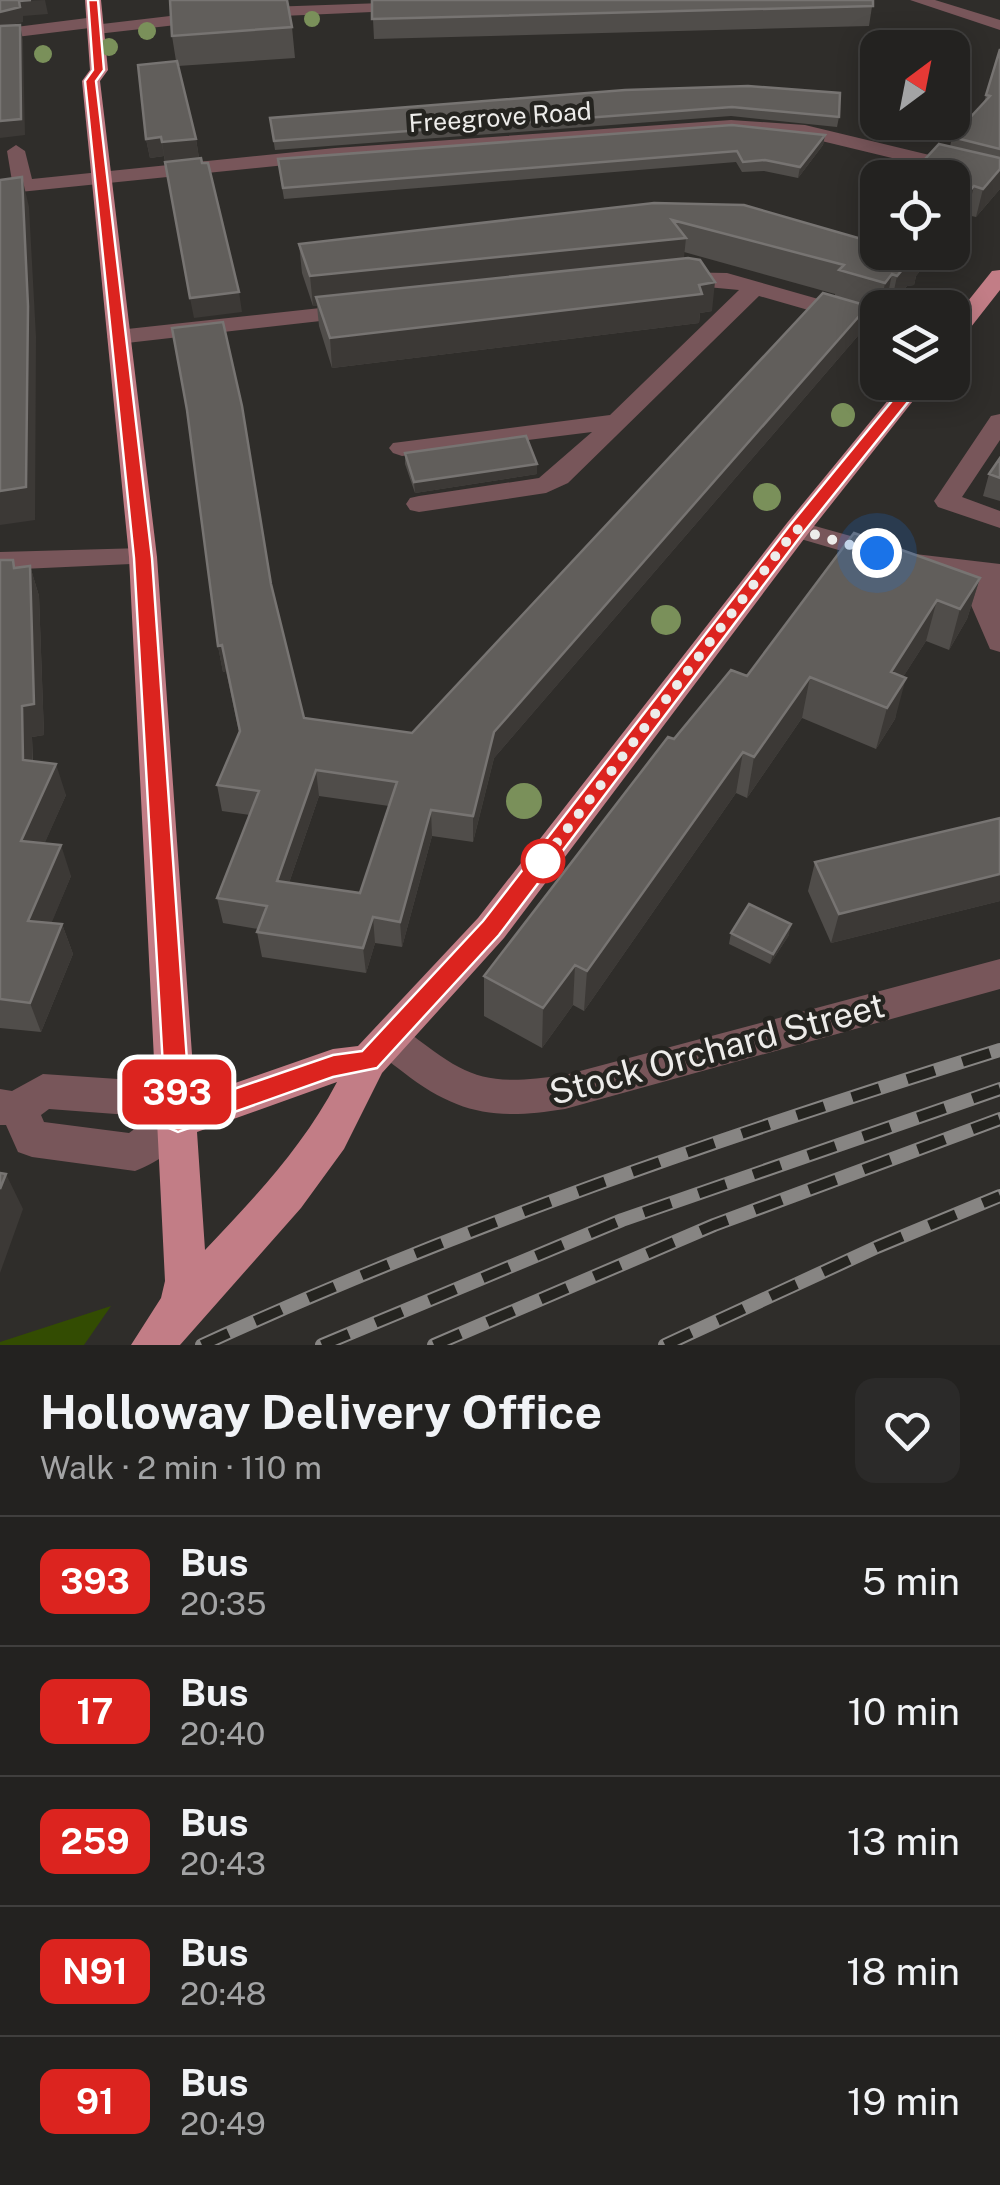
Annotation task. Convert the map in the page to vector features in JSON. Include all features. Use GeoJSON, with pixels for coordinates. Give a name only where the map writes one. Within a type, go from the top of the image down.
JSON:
{"type":"FeatureCollection","features":[{"type":"Feature","properties":{"kind":"main road"},"geometry":{"type":"LineString","coordinates":[[95,17],[98,70],[91,81],[143,558],[182,1190],[186,1281],[181,1307]]}},
{"type":"Feature","properties":{"kind":"main road"},"geometry":{"type":"LineString","coordinates":[[970,314],[1000,276]]}},
{"type":"Feature","properties":{"kind":"main road"},"geometry":{"type":"LineString","coordinates":[[152,1345],[181,1307],[286,1194],[330,1136],[379,1050],[491,928],[796,529],[901,400]]}},
{"type":"Feature","properties":{"kind":"main road"},"geometry":{"type":"LineString","coordinates":[[178,1120],[379,1050]]}},
{"type":"Feature","properties":{"kind":"street"},"geometry":{"type":"LineString","coordinates":[[918,0],[1000,25]]}},
{"type":"Feature","properties":{"kind":"street"},"geometry":{"type":"LineString","coordinates":[[0,34],[95,17],[129,22],[236,6],[427,7]]}},
{"type":"Feature","properties":{"kind":"street","name":"Freegrove Road"},"geometry":{"type":"LineString","coordinates":[[0,188],[334,154],[743,126],[805,131],[1000,178]]}},
{"type":"Feature","properties":{"kind":"street"},"geometry":{"type":"LineString","coordinates":[[16,152],[23,185]]}},
{"type":"Feature","properties":{"kind":"street"},"geometry":{"type":"LineString","coordinates":[[647,281],[707,277],[860,318]]}},
{"type":"Feature","properties":{"kind":"street"},"geometry":{"type":"LineString","coordinates":[[418,504],[546,484],[559,478],[754,288]]}},
{"type":"Feature","properties":{"kind":"street"},"geometry":{"type":"LineString","coordinates":[[118,337],[378,309]]}},
{"type":"Feature","properties":{"kind":"street"},"geometry":{"type":"LineString","coordinates":[[1000,421],[947,501],[1000,520]]}},
{"type":"Feature","properties":{"kind":"street"},"geometry":{"type":"LineString","coordinates":[[402,448],[616,422]]}},
{"type":"Feature","properties":{"kind":"street"},"geometry":{"type":"LineString","coordinates":[[796,529],[914,563],[993,572],[985,605],[1000,642]]}},
{"type":"Feature","properties":{"kind":"street"},"geometry":{"type":"LineString","coordinates":[[0,560],[143,558]]}},
{"type":"Feature","properties":{"kind":"street","name":"Stock Orchard Street"},"geometry":{"type":"LineString","coordinates":[[379,1050],[460,1092],[495,1099],[528,1098],[564,1092],[1000,974]]}},
{"type":"Feature","properties":{"kind":"street"},"geometry":{"type":"LineString","coordinates":[[9,1108],[32,1139],[135,1152],[178,1120]]}},
{"type":"Feature","properties":{"kind":"green space"},"geometry":{"type":"Polygon","coordinates":[[[111,1306],[84,1345],[0,1345],[0,1342],[111,1306]]]}},
{"type":"Feature","properties":{"kind":"building"},"geometry":{"type":"Polygon","coordinates":[[[0,0],[31,0],[19,1],[20,7],[0,12],[0,0]]]}},
{"type":"Feature","properties":{"kind":"building"},"geometry":{"type":"Polygon","coordinates":[[[170,0],[287,0],[292,27],[172,36],[170,0]]]}},
{"type":"Feature","properties":{"kind":"building"},"geometry":{"type":"Polygon","coordinates":[[[372,0],[873,0],[873,6],[372,19],[372,0]]]}},
{"type":"Feature","properties":{"kind":"building"},"geometry":{"type":"Polygon","coordinates":[[[20,25],[21,119],[0,121],[0,26],[20,25]]]}},
{"type":"Feature","properties":{"kind":"building"},"geometry":{"type":"Polygon","coordinates":[[[1000,49],[1000,149],[964,140],[970,140],[970,118],[990,96],[986,95],[1000,49]]]}},
{"type":"Feature","properties":{"kind":"building"},"geometry":{"type":"Polygon","coordinates":[[[177,61],[196,139],[146,139],[138,65],[177,61]]]}},
{"type":"Feature","properties":{"kind":"building"},"geometry":{"type":"Polygon","coordinates":[[[748,86],[840,93],[839,117],[732,107],[274,141],[270,118],[625,90],[748,86]]]}},
{"type":"Feature","properties":{"kind":"building"},"geometry":{"type":"Polygon","coordinates":[[[732,125],[825,135],[800,167],[765,160],[743,162],[737,151],[283,188],[278,159],[732,125]]]}},
{"type":"Feature","properties":{"kind":"building"},"geometry":{"type":"Polygon","coordinates":[[[939,144],[1000,158],[1000,169],[983,189],[974,186],[970,191],[970,160],[924,160],[939,144]]]}},
{"type":"Feature","properties":{"kind":"building"},"geometry":{"type":"Polygon","coordinates":[[[201,158],[202,163],[208,163],[239,292],[190,298],[165,162],[201,158]]]}},
{"type":"Feature","properties":{"kind":"building"},"geometry":{"type":"Polygon","coordinates":[[[22,177],[28,306],[26,487],[0,491],[0,180],[22,177]]]}},
{"type":"Feature","properties":{"kind":"building"},"geometry":{"type":"Polygon","coordinates":[[[654,203],[744,205],[860,239],[860,270],[902,270],[885,283],[839,270],[844,265],[672,220],[686,238],[310,276],[299,244],[654,203]]]}},
{"type":"Feature","properties":{"kind":"building"},"geometry":{"type":"Polygon","coordinates":[[[688,258],[700,260],[715,282],[699,285],[702,294],[330,338],[316,297],[688,258]]]}},
{"type":"Feature","properties":{"kind":"building"},"geometry":{"type":"Polygon","coordinates":[[[823,293],[860,304],[860,315],[494,732],[473,816],[431,810],[400,922],[373,917],[363,948],[257,932],[267,906],[217,898],[259,791],[217,785],[240,731],[222,645],[218,646],[187,410],[172,328],[223,322],[242,406],[271,584],[304,718],[412,733],[823,293]],[[316,770],[277,881],[360,893],[397,782],[316,770]]]}},
{"type":"Feature","properties":{"kind":"building"},"geometry":{"type":"Polygon","coordinates":[[[526,436],[537,464],[414,482],[405,453],[526,436]]]}},
{"type":"Feature","properties":{"kind":"building"},"geometry":{"type":"Polygon","coordinates":[[[1000,458],[1000,478],[989,474],[1000,458]]]}},
{"type":"Feature","properties":{"kind":"building"},"geometry":{"type":"Polygon","coordinates":[[[854,533],[980,578],[960,609],[937,600],[891,672],[906,678],[887,708],[810,677],[754,757],[743,752],[587,971],[575,965],[543,1008],[484,976],[668,737],[674,739],[731,670],[747,676],[854,533]]]}},
{"type":"Feature","properties":{"kind":"building"},"geometry":{"type":"Polygon","coordinates":[[[0,560],[13,560],[14,568],[30,566],[34,704],[22,706],[23,760],[56,764],[21,841],[61,845],[28,921],[62,924],[30,1003],[0,999],[0,560]]]}},
{"type":"Feature","properties":{"kind":"building"},"geometry":{"type":"Polygon","coordinates":[[[1000,818],[1000,874],[839,914],[815,862],[1000,818]]]}},
{"type":"Feature","properties":{"kind":"building"},"geometry":{"type":"Polygon","coordinates":[[[749,904],[791,924],[773,954],[731,933],[749,904]]]}},
{"type":"Feature","properties":{"kind":"railway"},"geometry":{"type":"LineString","coordinates":[[202,1345],[398,1261],[596,1185],[1000,1050]]}},
{"type":"Feature","properties":{"kind":"railway"},"geometry":{"type":"LineString","coordinates":[[322,1345],[622,1220],[1000,1089]]}},
{"type":"Feature","properties":{"kind":"railway"},"geometry":{"type":"LineString","coordinates":[[434,1345],[714,1225],[1000,1119]]}},
{"type":"Feature","properties":{"kind":"railway"},"geometry":{"type":"LineString","coordinates":[[665,1345],[877,1247],[1000,1196]]}},
{"type":"Feature","properties":{"kind":"bus line","name":"393"},"geometry":{"type":"LineString","coordinates":[[93,0],[98,70],[91,81],[143,558],[178,1120],[333,1066],[368,1060],[491,928],[796,529],[901,400]]}},
{"type":"Feature","properties":{"kind":"route"},"geometry":{"type":"LineString","coordinates":[[543,861],[539,866],[796,529],[877,553]]}}]}
